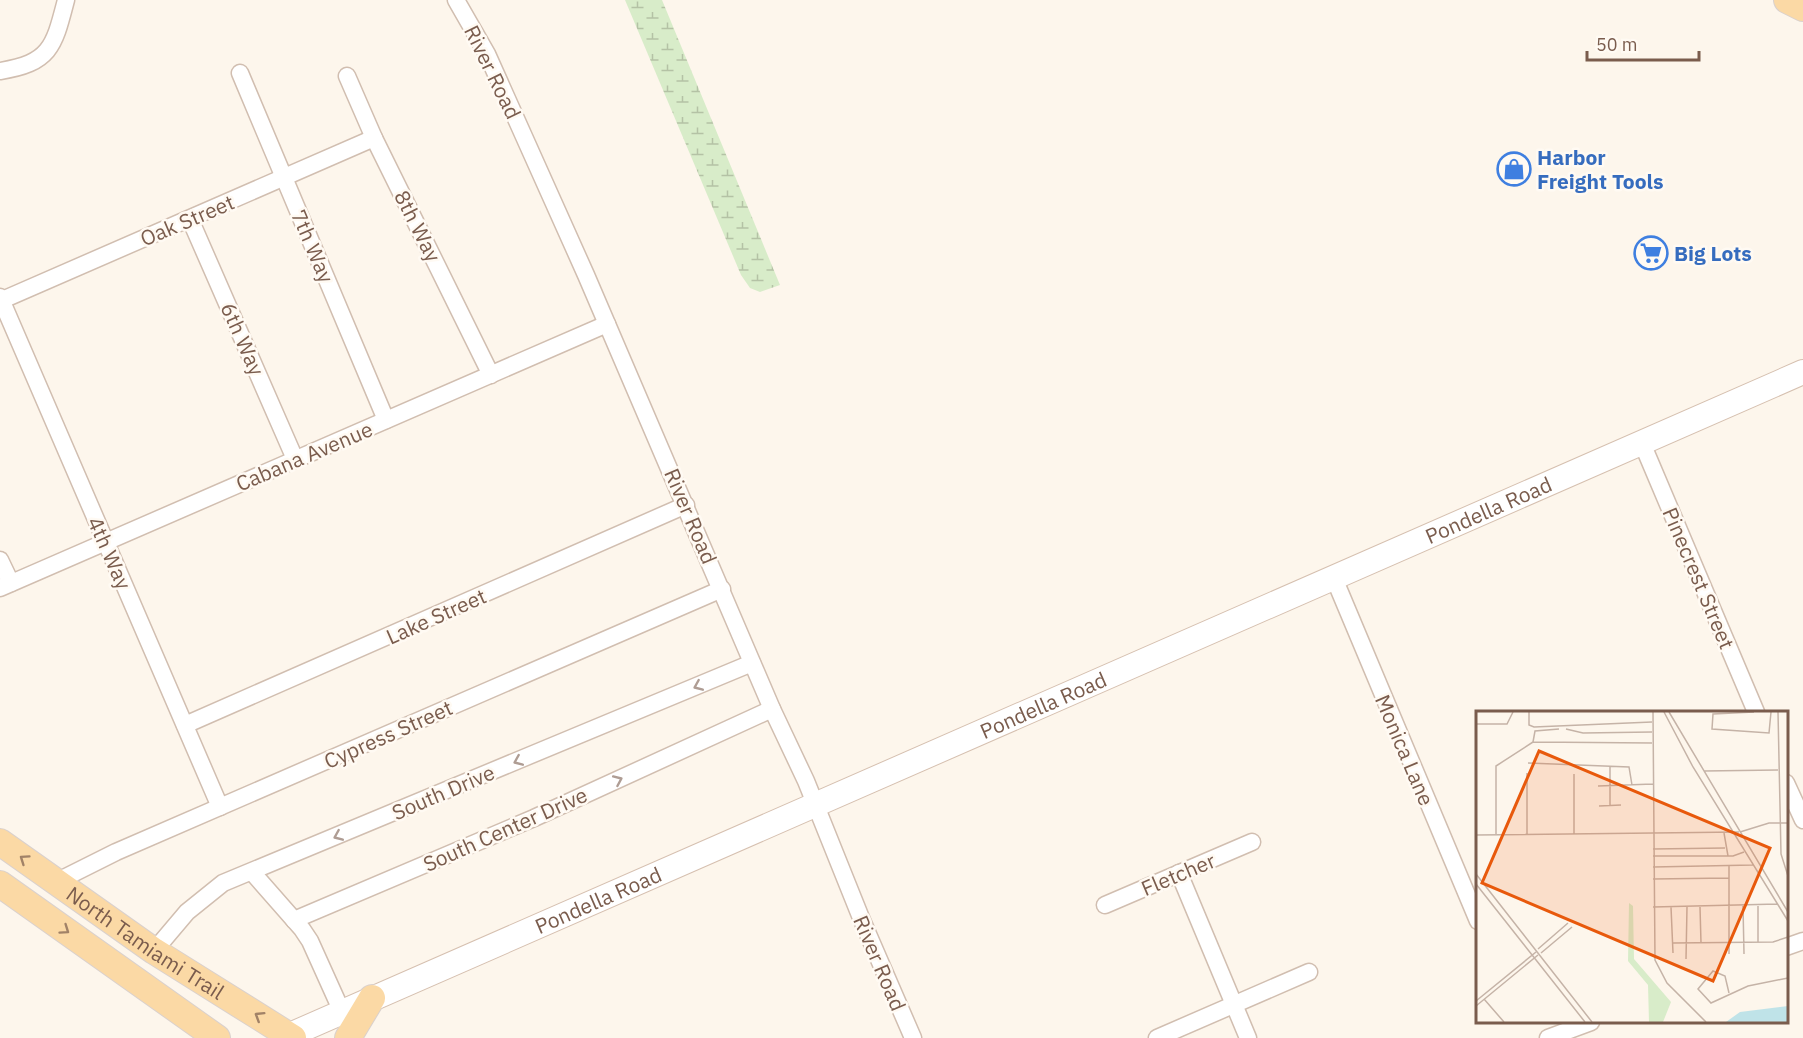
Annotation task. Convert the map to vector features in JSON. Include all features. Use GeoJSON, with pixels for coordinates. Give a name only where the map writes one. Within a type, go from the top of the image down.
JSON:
{"type":"FeatureCollection","features":[{"type":"Feature","properties":{"kind":"main road"},"geometry":{"type":"LineString","coordinates":[[1786,0],[1803,9]]}},
{"type":"Feature","properties":{"kind":"main road","name":"Pondella Road"},"geometry":{"type":"LineString","coordinates":[[288,1037],[372,998],[1803,372]]}},
{"type":"Feature","properties":{"kind":"main road","name":"North Tamiami Trail"},"geometry":{"type":"LineString","coordinates":[[0,842],[154,951],[288,1037]]}},
{"type":"Feature","properties":{"kind":"main road","name":"North Tamiami Trail"},"geometry":{"type":"LineString","coordinates":[[0,884],[217,1038]]}},
{"type":"Feature","properties":{"kind":"main road"},"geometry":{"type":"LineString","coordinates":[[348,1038],[372,998]]}},
{"type":"Feature","properties":{"kind":"street"},"geometry":{"type":"LineString","coordinates":[[0,71],[28,65],[43,56],[54,40],[66,0]]}},
{"type":"Feature","properties":{"kind":"street","name":"River Road"},"geometry":{"type":"LineString","coordinates":[[456,0],[487,54],[607,324],[815,804],[861,920],[913,1038]]}},
{"type":"Feature","properties":{"kind":"street","name":"7th Way"},"geometry":{"type":"LineString","coordinates":[[240,73],[386,420]]}},
{"type":"Feature","properties":{"kind":"street","name":"8th Way"},"geometry":{"type":"LineString","coordinates":[[347,76],[374,138],[491,375]]}},
{"type":"Feature","properties":{"kind":"street","name":"Oak Street"},"geometry":{"type":"LineString","coordinates":[[0,299],[374,138]]}},
{"type":"Feature","properties":{"kind":"street","name":"6th Way"},"geometry":{"type":"LineString","coordinates":[[190,219],[295,459]]}},
{"type":"Feature","properties":{"kind":"street","name":"4th Way"},"geometry":{"type":"LineString","coordinates":[[0,299],[220,807]]}},
{"type":"Feature","properties":{"kind":"street","name":"Cabana Avenue"},"geometry":{"type":"LineString","coordinates":[[5,586],[607,324]]}},
{"type":"Feature","properties":{"kind":"street","name":"Pinecrest Street"},"geometry":{"type":"LineString","coordinates":[[1642,443],[1756,711]]}},
{"type":"Feature","properties":{"kind":"street","name":"Lake Street"},"geometry":{"type":"LineString","coordinates":[[185,725],[686,505]]}},
{"type":"Feature","properties":{"kind":"street"},"geometry":{"type":"LineString","coordinates":[[0,560],[5,586]]}},
{"type":"Feature","properties":{"kind":"street","name":"Monica Lane"},"geometry":{"type":"LineString","coordinates":[[1334,578],[1476,916]]}},
{"type":"Feature","properties":{"kind":"street","name":"Cypress Street"},"geometry":{"type":"LineString","coordinates":[[56,882],[116,852],[722,589]]}},
{"type":"Feature","properties":{"kind":"street","name":"South Drive"},"geometry":{"type":"LineString","coordinates":[[154,951],[187,912],[224,883],[752,663]]}},
{"type":"Feature","properties":{"kind":"street","name":"South Center Drive"},"geometry":{"type":"LineString","coordinates":[[294,920],[534,818],[772,709]]}},
{"type":"Feature","properties":{"kind":"street"},"geometry":{"type":"LineString","coordinates":[[1788,787],[1803,820]]}},
{"type":"Feature","properties":{"kind":"street","name":"Fletcher"},"geometry":{"type":"LineString","coordinates":[[1105,905],[1252,842]]}},
{"type":"Feature","properties":{"kind":"street"},"geometry":{"type":"LineString","coordinates":[[252,872],[310,941],[342,1012]]}},
{"type":"Feature","properties":{"kind":"street"},"geometry":{"type":"LineString","coordinates":[[1179,873],[1248,1038]]}},
{"type":"Feature","properties":{"kind":"street"},"geometry":{"type":"LineString","coordinates":[[1788,946],[1803,941]]}},
{"type":"Feature","properties":{"kind":"street"},"geometry":{"type":"LineString","coordinates":[[1157,1038],[1310,972]]}},
{"type":"Feature","properties":{"kind":"street"},"geometry":{"type":"LineString","coordinates":[[1548,1038],[1588,1023]]}},
{"type":"Feature","properties":{"kind":"green space"},"geometry":{"type":"Polygon","coordinates":[[[625,0],[662,0],[780,285],[760,292],[750,288],[741,275],[625,0]]]}},
{"type":"Feature","properties":{"kind":"place","name":"Harbor Freight Tools"},"geometry":{"type":"Point","coordinates":[1514,169]}},
{"type":"Feature","properties":{"kind":"place","name":"Big Lots"},"geometry":{"type":"Point","coordinates":[1651,253]}}]}
